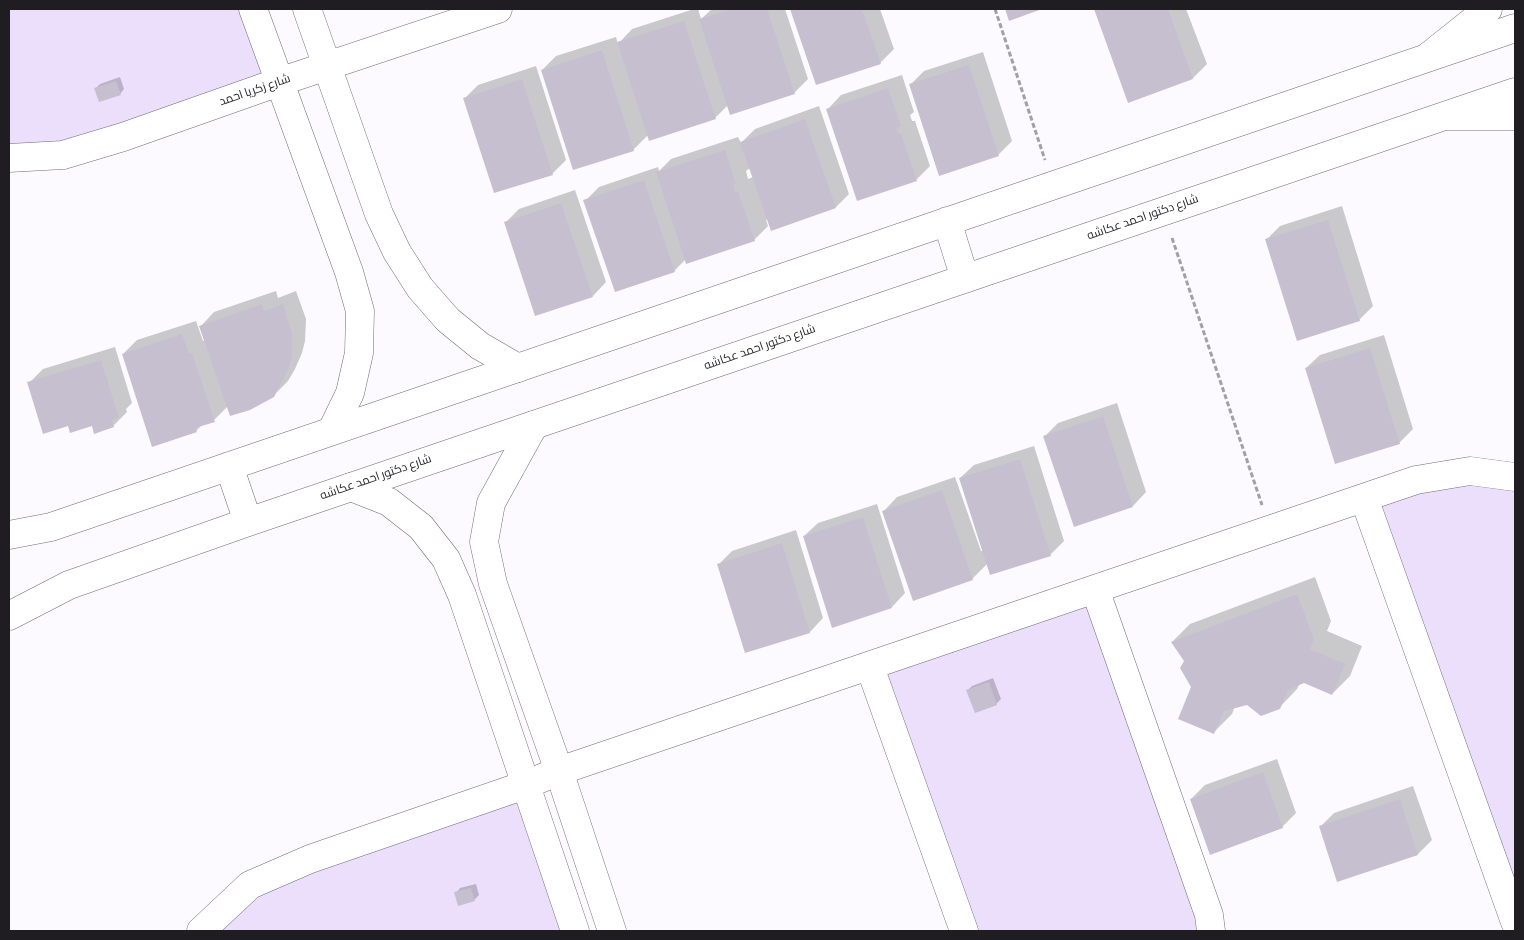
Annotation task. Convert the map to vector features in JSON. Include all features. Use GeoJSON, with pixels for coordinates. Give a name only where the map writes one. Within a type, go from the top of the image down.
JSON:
{"type":"FeatureCollection","features":[{"type":"Feature","properties":{"kind":"street"},"geometry":{"type":"LineString","coordinates":[[253,9],[349,272],[360,311],[359,353],[350,393],[332,430]]}},
{"type":"Feature","properties":{"kind":"street"},"geometry":{"type":"LineString","coordinates":[[307,9],[379,214],[397,252],[420,288],[448,320],[480,346],[518,368]]}},
{"type":"Feature","properties":{"kind":"street","name":"شارع زكريا احمد"},"geometry":{"type":"LineString","coordinates":[[9,158],[63,154],[123,137],[279,82],[498,9]]}},
{"type":"Feature","properties":{"kind":"street"},"geometry":{"type":"LineString","coordinates":[[1425,59],[1488,9]]}},
{"type":"Feature","properties":{"kind":"street"},"geometry":{"type":"LineString","coordinates":[[9,535],[51,527],[1515,28]]}},
{"type":"Feature","properties":{"kind":"street","name":"شارع دكتور احمد عكاشه"},"geometry":{"type":"LineString","coordinates":[[9,616],[69,585],[248,522],[1515,92]]}},
{"type":"Feature","properties":{"kind":"street"},"geometry":{"type":"LineString","coordinates":[[1445,116],[1515,116]]}},
{"type":"Feature","properties":{"kind":"street"},"geometry":{"type":"LineString","coordinates":[[947,221],[965,279]]}},
{"type":"Feature","properties":{"kind":"street"},"geometry":{"type":"LineString","coordinates":[[534,425],[491,503],[484,542],[493,584],[559,771],[612,931]]}},
{"type":"Feature","properties":{"kind":"street"},"geometry":{"type":"LineString","coordinates":[[228,466],[248,522]]}},
{"type":"Feature","properties":{"kind":"street"},"geometry":{"type":"LineString","coordinates":[[201,931],[250,886],[310,859],[526,785],[559,771],[870,667],[1416,480],[1470,471],[1515,477]]}},
{"type":"Feature","properties":{"kind":"street"},"geometry":{"type":"LineString","coordinates":[[351,487],[389,502],[421,527],[446,558],[462,595],[575,931]]}},
{"type":"Feature","properties":{"kind":"street"},"geometry":{"type":"LineString","coordinates":[[1364,498],[1515,922]]}},
{"type":"Feature","properties":{"kind":"street"},"geometry":{"type":"LineString","coordinates":[[1096,589],[1209,915],[1211,931]]}},
{"type":"Feature","properties":{"kind":"street"},"geometry":{"type":"LineString","coordinates":[[870,667],[964,931]]}},
{"type":"Feature","properties":{"kind":"path"},"geometry":{"type":"LineString","coordinates":[[995,9],[1054,185]]}},
{"type":"Feature","properties":{"kind":"path"},"geometry":{"type":"LineString","coordinates":[[1163,211],[1270,530]]}},
{"type":"Feature","properties":{"kind":"shaded area"},"geometry":{"type":"Polygon","coordinates":[[[9,9],[253,9],[279,82],[9,158],[9,9]]]}},
{"type":"Feature","properties":{"kind":"shaded area"},"geometry":{"type":"Polygon","coordinates":[[[1515,477],[1515,922],[1364,498],[1515,477]]]}},
{"type":"Feature","properties":{"kind":"shaded area"},"geometry":{"type":"Polygon","coordinates":[[[1095,589],[1211,931],[964,931],[870,667],[1095,589]]]}},
{"type":"Feature","properties":{"kind":"shaded area"},"geometry":{"type":"Polygon","coordinates":[[[525,785],[575,931],[201,931],[250,885],[525,785]]]}},
{"type":"Feature","properties":{"kind":"building"},"geometry":{"type":"Polygon","coordinates":[[[732,9],[767,9],[795,94],[730,115],[699,19],[732,9]]]}},
{"type":"Feature","properties":{"kind":"building"},"geometry":{"type":"Polygon","coordinates":[[[790,9],[862,9],[881,64],[816,85],[790,9]]]}},
{"type":"Feature","properties":{"kind":"building"},"geometry":{"type":"Polygon","coordinates":[[[1005,9],[1042,9],[1009,21],[1005,9]]]}},
{"type":"Feature","properties":{"kind":"building"},"geometry":{"type":"Polygon","coordinates":[[[1094,9],[1168,9],[1193,79],[1128,103],[1094,9]]]}},
{"type":"Feature","properties":{"kind":"building"},"geometry":{"type":"Polygon","coordinates":[[[684,21],[716,119],[649,141],[617,42],[684,21]]]}},
{"type":"Feature","properties":{"kind":"building"},"geometry":{"type":"Polygon","coordinates":[[[602,50],[634,151],[573,170],[541,70],[602,50]]]}},
{"type":"Feature","properties":{"kind":"building"},"geometry":{"type":"Polygon","coordinates":[[[969,65],[999,156],[939,176],[909,84],[969,65]]]}},
{"type":"Feature","properties":{"kind":"building"},"geometry":{"type":"Polygon","coordinates":[[[522,79],[553,175],[494,193],[463,98],[522,79]]]}},
{"type":"Feature","properties":{"kind":"building"},"geometry":{"type":"Polygon","coordinates":[[[116,81],[121,95],[99,102],[94,88],[116,81]]]}},
{"type":"Feature","properties":{"kind":"building"},"geometry":{"type":"Polygon","coordinates":[[[888,88],[901,126],[896,128],[899,134],[901,134],[917,181],[857,201],[826,109],[888,88]]]}},
{"type":"Feature","properties":{"kind":"building"},"geometry":{"type":"Polygon","coordinates":[[[805,119],[836,208],[771,231],[740,142],[805,119]]]}},
{"type":"Feature","properties":{"kind":"building"},"geometry":{"type":"Polygon","coordinates":[[[725,150],[736,184],[733,185],[735,192],[738,191],[755,241],[686,264],[656,172],[725,150]]]}},
{"type":"Feature","properties":{"kind":"building"},"geometry":{"type":"Polygon","coordinates":[[[644,180],[675,272],[615,292],[583,200],[644,180]]]}},
{"type":"Feature","properties":{"kind":"building"},"geometry":{"type":"Polygon","coordinates":[[[561,203],[593,297],[535,316],[504,222],[561,203]]]}},
{"type":"Feature","properties":{"kind":"building"},"geometry":{"type":"Polygon","coordinates":[[[1328,220],[1360,321],[1297,341],[1265,239],[1328,220]]]}},
{"type":"Feature","properties":{"kind":"building"},"geometry":{"type":"Polygon","coordinates":[[[262,304],[264,311],[283,304],[292,333],[292,356],[289,368],[274,397],[250,410],[230,416],[199,326],[262,304]]]}},
{"type":"Feature","properties":{"kind":"building"},"geometry":{"type":"Polygon","coordinates":[[[182,334],[189,354],[192,353],[215,422],[195,428],[197,432],[152,447],[122,354],[182,334]]]}},
{"type":"Feature","properties":{"kind":"building"},"geometry":{"type":"Polygon","coordinates":[[[1370,348],[1400,444],[1335,464],[1305,368],[1370,348]]]}},
{"type":"Feature","properties":{"kind":"building"},"geometry":{"type":"Polygon","coordinates":[[[101,360],[119,418],[112,420],[114,427],[94,434],[92,426],[70,433],[68,426],[43,434],[27,382],[101,360]]]}},
{"type":"Feature","properties":{"kind":"building"},"geometry":{"type":"Polygon","coordinates":[[[1103,416],[1133,507],[1074,527],[1043,436],[1103,416]]]}},
{"type":"Feature","properties":{"kind":"building"},"geometry":{"type":"Polygon","coordinates":[[[1020,459],[1051,556],[990,575],[959,478],[1020,459]]]}},
{"type":"Feature","properties":{"kind":"building"},"geometry":{"type":"Polygon","coordinates":[[[942,490],[973,580],[913,601],[882,511],[942,490]]]}},
{"type":"Feature","properties":{"kind":"building"},"geometry":{"type":"Polygon","coordinates":[[[863,517],[892,608],[832,628],[803,536],[863,517]]]}},
{"type":"Feature","properties":{"kind":"building"},"geometry":{"type":"Polygon","coordinates":[[[782,543],[810,633],[745,653],[717,564],[782,543]]]}},
{"type":"Feature","properties":{"kind":"building"},"geometry":{"type":"Polygon","coordinates":[[[1297,594],[1314,639],[1310,649],[1345,664],[1332,695],[1304,683],[1288,690],[1280,709],[1261,716],[1247,705],[1224,711],[1214,734],[1178,719],[1191,687],[1180,668],[1184,661],[1171,642],[1297,594]]]}},
{"type":"Feature","properties":{"kind":"building"},"geometry":{"type":"Polygon","coordinates":[[[989,682],[997,705],[975,713],[966,690],[989,682]]]}},
{"type":"Feature","properties":{"kind":"building"},"geometry":{"type":"Polygon","coordinates":[[[1263,772],[1283,828],[1210,855],[1190,799],[1263,772]]]}},
{"type":"Feature","properties":{"kind":"building"},"geometry":{"type":"Polygon","coordinates":[[[1400,799],[1418,855],[1337,882],[1319,826],[1400,799]]]}},
{"type":"Feature","properties":{"kind":"building"},"geometry":{"type":"Polygon","coordinates":[[[471,888],[475,901],[458,906],[454,892],[471,888]]]}}]}
